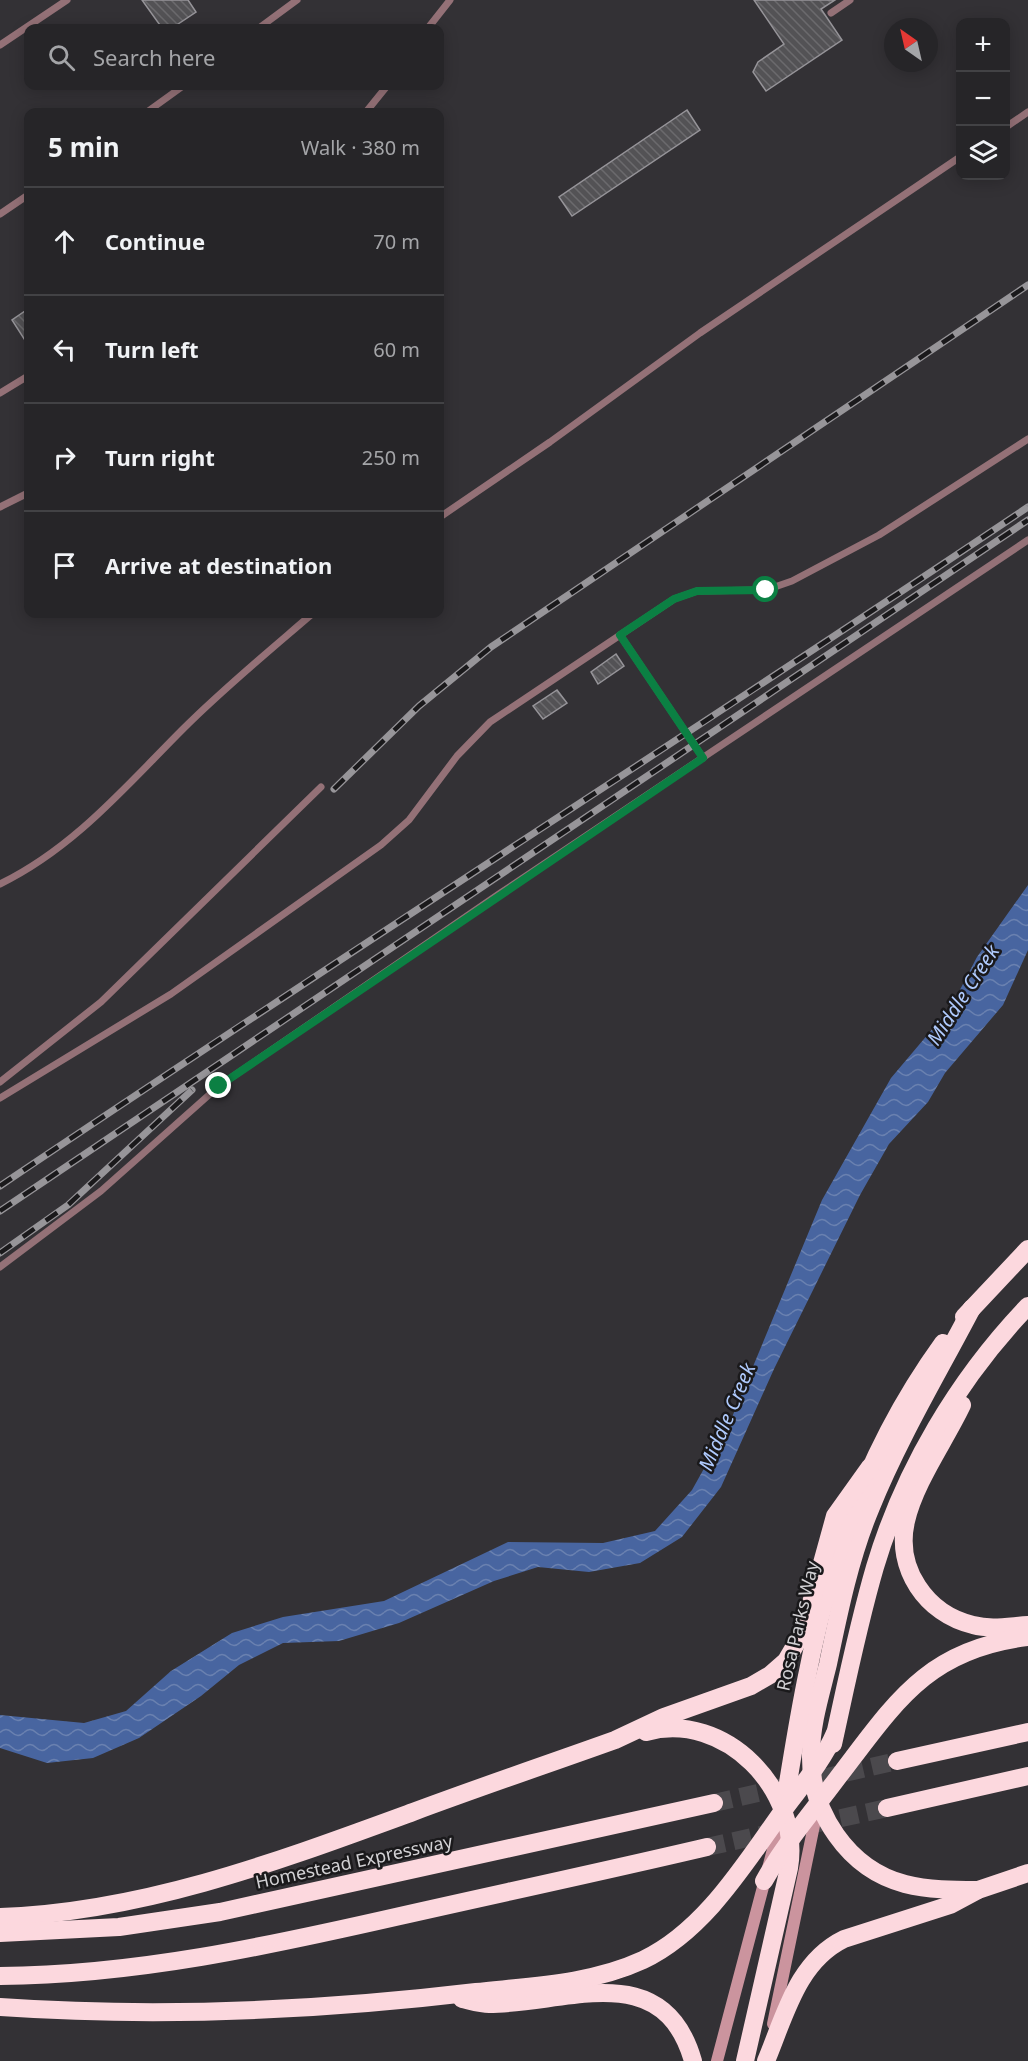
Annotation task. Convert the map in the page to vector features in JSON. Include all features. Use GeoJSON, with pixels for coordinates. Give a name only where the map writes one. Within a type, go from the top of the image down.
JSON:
{"type":"FeatureCollection","features":[{"type":"Feature","properties":{"kind":"highway","name":"Rosa Parks Way"},"geometry":{"type":"LineString","coordinates":[[784,1810],[803,1741],[834,1562],[850,1514],[870,1467],[910,1391],[972,1308],[1028,1250]]}},
{"type":"Feature","properties":{"kind":"highway"},"geometry":{"type":"LineString","coordinates":[[819,1802],[870,1584],[892,1519],[932,1434],[985,1356],[1028,1306]]}},
{"type":"Feature","properties":{"kind":"highway"},"geometry":{"type":"LineString","coordinates":[[972,1308],[902,1440],[865,1522],[803,1741],[819,1802],[836,1836],[858,1858],[880,1873],[905,1884],[939,1889],[978,1890]]}},
{"type":"Feature","properties":{"kind":"highway"},"geometry":{"type":"LineString","coordinates":[[985,1356],[910,1508],[905,1529],[906,1557],[911,1575],[923,1594],[947,1615],[981,1627],[1028,1625]]}},
{"type":"Feature","properties":{"kind":"highway"},"geometry":{"type":"LineString","coordinates":[[615,1740],[664,1717],[751,1686],[770,1676],[786,1661],[803,1632],[835,1516],[870,1467]]}},
{"type":"Feature","properties":{"kind":"highway"},"geometry":{"type":"LineString","coordinates":[[764,1881],[790,1838],[901,1696],[942,1665],[988,1645],[1028,1637]]}},
{"type":"Feature","properties":{"kind":"highway"},"geometry":{"type":"LineString","coordinates":[[0,1917],[70,1911],[122,1903],[261,1867],[615,1740],[655,1729],[683,1729],[722,1742],[744,1755],[768,1779],[784,1810],[790,1838],[788,1876],[745,2061]]}},
{"type":"Feature","properties":{"kind":"highway"},"geometry":{"type":"LineString","coordinates":[[897,1761],[1028,1732]]}},
{"type":"Feature","properties":{"kind":"highway"},"geometry":{"type":"LineString","coordinates":[[0,2007],[66,2012],[210,2013],[446,1996],[569,1981],[622,1969],[645,1959],[680,1936],[725,1888],[813,1774],[835,1734]]}},
{"type":"Feature","properties":{"kind":"highway"},"geometry":{"type":"LineString","coordinates":[[887,1808],[1028,1776]]}},
{"type":"Feature","properties":{"kind":"highway","name":"Homestead Expressway"},"geometry":{"type":"LineString","coordinates":[[0,1933],[118,1927],[220,1912],[714,1803]]}},
{"type":"Feature","properties":{"kind":"highway"},"geometry":{"type":"LineString","coordinates":[[0,1976],[124,1970],[198,1959],[286,1942],[707,1847]]}},
{"type":"Feature","properties":{"kind":"highway"},"geometry":{"type":"LineString","coordinates":[[765,2061],[801,1977],[823,1951],[844,1939],[950,1905],[978,1890],[1028,1873]]}},
{"type":"Feature","properties":{"kind":"highway"},"geometry":{"type":"LineString","coordinates":[[446,1996],[488,2004],[601,1992],[625,1993],[650,2002],[667,2014],[683,2035],[693,2061]]}},
{"type":"Feature","properties":{"kind":"main road"},"geometry":{"type":"LineString","coordinates":[[765,2061],[819,1802]]}},
{"type":"Feature","properties":{"kind":"main road","name":"Rosa Parks Way"},"geometry":{"type":"LineString","coordinates":[[717,2061],[784,1810]]}},
{"type":"Feature","properties":{"kind":"lane"},"geometry":{"type":"LineString","coordinates":[[31,24],[67,0]]}},
{"type":"Feature","properties":{"kind":"lane"},"geometry":{"type":"LineString","coordinates":[[264,24],[297,0]]}},
{"type":"Feature","properties":{"kind":"lane"},"geometry":{"type":"LineString","coordinates":[[431,24],[450,0]]}},
{"type":"Feature","properties":{"kind":"lane"},"geometry":{"type":"LineString","coordinates":[[831,13],[850,0]]}},
{"type":"Feature","properties":{"kind":"lane"},"geometry":{"type":"LineString","coordinates":[[0,45],[24,29]]}},
{"type":"Feature","properties":{"kind":"lane"},"geometry":{"type":"LineString","coordinates":[[153,108],[177,90]]}},
{"type":"Feature","properties":{"kind":"lane"},"geometry":{"type":"LineString","coordinates":[[369,108],[384,90]]}},
{"type":"Feature","properties":{"kind":"lane"},"geometry":{"type":"LineString","coordinates":[[1006,126],[1028,111]]}},
{"type":"Feature","properties":{"kind":"lane"},"geometry":{"type":"LineString","coordinates":[[444,514],[550,442],[700,333],[956,160]]}},
{"type":"Feature","properties":{"kind":"lane"},"geometry":{"type":"LineString","coordinates":[[0,214],[24,198]]}},
{"type":"Feature","properties":{"kind":"lane"},"geometry":{"type":"LineString","coordinates":[[0,393],[24,378]]}},
{"type":"Feature","properties":{"kind":"lane"},"geometry":{"type":"LineString","coordinates":[[0,1098],[171,994],[381,845],[409,820],[457,756],[490,722],[674,599],[697,591],[766,590],[792,581],[879,535],[1028,439]]}},
{"type":"Feature","properties":{"kind":"lane"},"geometry":{"type":"LineString","coordinates":[[0,507],[24,495]]}},
{"type":"Feature","properties":{"kind":"lane"},"geometry":{"type":"LineString","coordinates":[[0,1267],[101,1191],[219,1086],[1028,540]]}},
{"type":"Feature","properties":{"kind":"lane"},"geometry":{"type":"LineString","coordinates":[[0,884],[50,855],[93,821],[185,726],[307,618]]}},
{"type":"Feature","properties":{"kind":"lane"},"geometry":{"type":"LineString","coordinates":[[620,635],[703,758]]}},
{"type":"Feature","properties":{"kind":"lane"},"geometry":{"type":"LineString","coordinates":[[0,1082],[101,1002],[321,787]]}},
{"type":"Feature","properties":{"kind":"water","name":"Middle Creek"},"geometry":{"type":"Polygon","coordinates":[[[1028,885],[1028,950],[1003,1005],[945,1073],[928,1102],[889,1144],[860,1195],[774,1369],[721,1487],[682,1537],[640,1563],[589,1572],[538,1567],[494,1581],[399,1623],[339,1641],[283,1643],[239,1665],[201,1696],[139,1738],[93,1758],[47,1763],[0,1748],[0,1715],[84,1723],[126,1711],[171,1671],[232,1633],[283,1617],[384,1601],[508,1542],[603,1543],[655,1531],[692,1490],[730,1422],[822,1200],[891,1078],[951,1007],[977,957],[1028,885]]]}},
{"type":"Feature","properties":{"kind":"building"},"geometry":{"type":"Polygon","coordinates":[[[142,0],[188,0],[196,12],[178,24],[159,24],[142,0]]]}},
{"type":"Feature","properties":{"kind":"building"},"geometry":{"type":"Polygon","coordinates":[[[754,0],[835,0],[821,9],[842,40],[766,91],[753,72],[758,62],[784,44],[754,0]]]}},
{"type":"Feature","properties":{"kind":"building"},"geometry":{"type":"Polygon","coordinates":[[[687,110],[700,130],[572,216],[559,197],[687,110]]]}},
{"type":"Feature","properties":{"kind":"building"},"geometry":{"type":"Polygon","coordinates":[[[24,312],[24,339],[12,320],[24,312]]]}},
{"type":"Feature","properties":{"kind":"building"},"geometry":{"type":"Polygon","coordinates":[[[616,654],[624,666],[598,684],[591,672],[616,654]]]}},
{"type":"Feature","properties":{"kind":"building"},"geometry":{"type":"Polygon","coordinates":[[[557,690],[567,703],[543,719],[533,706],[557,690]]]}},
{"type":"Feature","properties":{"kind":"tunnel"},"geometry":{"type":"LineString","coordinates":[[714,1803],[897,1761]]}},
{"type":"Feature","properties":{"kind":"tunnel"},"geometry":{"type":"LineString","coordinates":[[814,1824],[887,1808]]}},
{"type":"Feature","properties":{"kind":"tunnel"},"geometry":{"type":"LineString","coordinates":[[707,1847],[775,1832]]}},
{"type":"Feature","properties":{"kind":"railway"},"geometry":{"type":"LineString","coordinates":[[334,789],[419,706],[491,647],[1028,285]]}},
{"type":"Feature","properties":{"kind":"railway"},"geometry":{"type":"LineString","coordinates":[[0,1186],[1028,507]]}},
{"type":"Feature","properties":{"kind":"railway"},"geometry":{"type":"LineString","coordinates":[[0,1211],[1028,520]]}},
{"type":"Feature","properties":{"kind":"railway"},"geometry":{"type":"LineString","coordinates":[[0,1253],[68,1205],[192,1090]]}},
{"type":"Feature","properties":{"kind":"route"},"geometry":{"type":"LineString","coordinates":[[219,1086],[703,758],[620,635],[674,599],[697,591],[766,590]]}}]}
